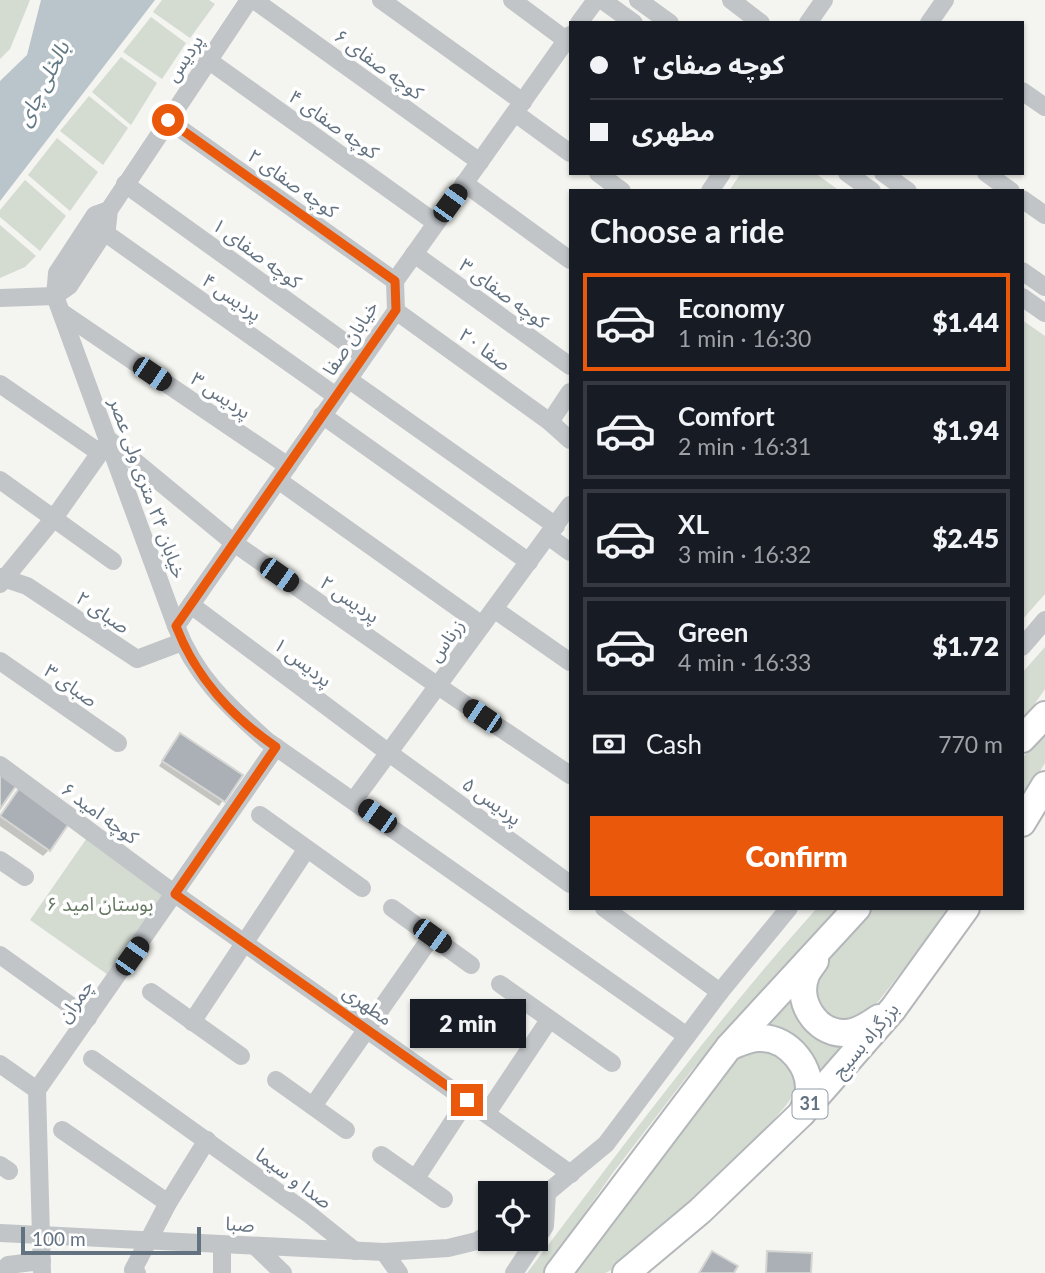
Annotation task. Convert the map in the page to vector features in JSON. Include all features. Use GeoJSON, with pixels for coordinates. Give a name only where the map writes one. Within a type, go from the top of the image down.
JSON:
{"type":"FeatureCollection","features":[{"type":"Feature","properties":{"kind":"highway"},"geometry":{"type":"LineString","coordinates":[[1024,820],[1045,785]]}},
{"type":"Feature","properties":{"kind":"highway"},"geometry":{"type":"LineString","coordinates":[[558,1273],[729,1046],[855,910]]}},
{"type":"Feature","properties":{"kind":"highway","name":"بزرگراه بسیج"},"geometry":{"type":"LineString","coordinates":[[626,1273],[700,1211],[801,1114],[893,1009],[965,910]]}},
{"type":"Feature","properties":{"kind":"highway"},"geometry":{"type":"LineString","coordinates":[[828,938],[806,975],[803,987],[804,1002],[817,1023],[828,1030],[848,1033],[871,1024],[893,1009]]}},
{"type":"Feature","properties":{"kind":"highway"},"geometry":{"type":"LineString","coordinates":[[729,1046],[752,1038],[782,1042],[796,1056],[807,1077],[808,1096],[801,1114]]}},
{"type":"Feature","properties":{"kind":"street","name":"پردیس"},"geometry":{"type":"LineString","coordinates":[[58,304],[107,228],[109,210],[125,184],[251,0]]}},
{"type":"Feature","properties":{"kind":"street","name":"کوچه صفای ۶"},"geometry":{"type":"LineString","coordinates":[[251,0],[480,162]]}},
{"type":"Feature","properties":{"kind":"street"},"geometry":{"type":"LineString","coordinates":[[381,0],[519,107],[569,152]]}},
{"type":"Feature","properties":{"kind":"street"},"geometry":{"type":"LineString","coordinates":[[395,281],[569,39],[512,0]]}},
{"type":"Feature","properties":{"kind":"street"},"geometry":{"type":"LineString","coordinates":[[580,21],[596,0]]}},
{"type":"Feature","properties":{"kind":"street"},"geometry":{"type":"LineString","coordinates":[[602,0],[632,21]]}},
{"type":"Feature","properties":{"kind":"street"},"geometry":{"type":"LineString","coordinates":[[638,0],[667,21]]}},
{"type":"Feature","properties":{"kind":"street"},"geometry":{"type":"LineString","coordinates":[[731,0],[758,21]]}},
{"type":"Feature","properties":{"kind":"street"},"geometry":{"type":"LineString","coordinates":[[809,21],[824,0]]}},
{"type":"Feature","properties":{"kind":"street"},"geometry":{"type":"LineString","coordinates":[[930,21],[946,0]]}},
{"type":"Feature","properties":{"kind":"street","name":"کوچه صفای ۴"},"geometry":{"type":"LineString","coordinates":[[208,60],[436,223]]}},
{"type":"Feature","properties":{"kind":"street"},"geometry":{"type":"LineString","coordinates":[[1024,92],[1045,107]]}},
{"type":"Feature","properties":{"kind":"street","name":"کوچه صفای ۲"},"geometry":{"type":"LineString","coordinates":[[168,120],[395,281]]}},
{"type":"Feature","properties":{"kind":"street"},"geometry":{"type":"LineString","coordinates":[[601,175],[619,189]]}},
{"type":"Feature","properties":{"kind":"street"},"geometry":{"type":"LineString","coordinates":[[850,175],[869,189]]}},
{"type":"Feature","properties":{"kind":"street"},"geometry":{"type":"LineString","coordinates":[[886,175],[905,189]]}},
{"type":"Feature","properties":{"kind":"street"},"geometry":{"type":"LineString","coordinates":[[989,175],[1008,189]]}},
{"type":"Feature","properties":{"kind":"street"},"geometry":{"type":"LineString","coordinates":[[464,183],[569,259]]}},
{"type":"Feature","properties":{"kind":"street","name":"کوچه صفای ۱"},"geometry":{"type":"LineString","coordinates":[[125,184],[364,356]]}},
{"type":"Feature","properties":{"kind":"street"},"geometry":{"type":"LineString","coordinates":[[1024,199],[1045,215]]}},
{"type":"Feature","properties":{"kind":"street","name":"پردیس"},"geometry":{"type":"LineString","coordinates":[[58,304],[57,273],[95,215],[109,210]]}},
{"type":"Feature","properties":{"kind":"street","name":"پردیس ۴"},"geometry":{"type":"LineString","coordinates":[[104,232],[336,396]]}},
{"type":"Feature","properties":{"kind":"street","name":"کوچه صفای ۳"},"geometry":{"type":"LineString","coordinates":[[414,254],[569,365]]}},
{"type":"Feature","properties":{"kind":"street"},"geometry":{"type":"LineString","coordinates":[[1024,272],[1045,287]]}},
{"type":"Feature","properties":{"kind":"street","name":"خیابان صفا"},"geometry":{"type":"LineString","coordinates":[[179,634],[191,605],[396,310],[395,281]]}},
{"type":"Feature","properties":{"kind":"street"},"geometry":{"type":"LineString","coordinates":[[0,298],[58,304]]}},
{"type":"Feature","properties":{"kind":"street"},"geometry":{"type":"LineString","coordinates":[[1024,298],[1045,313]]}},
{"type":"Feature","properties":{"kind":"street","name":"خیابان ۲۴ متری ولی عصر"},"geometry":{"type":"LineString","coordinates":[[58,304],[104,446],[179,634],[201,676],[225,704],[276,747],[687,1036]]}},
{"type":"Feature","properties":{"kind":"street","name":"پردیس ۳"},"geometry":{"type":"LineString","coordinates":[[58,304],[482,625]]}},
{"type":"Feature","properties":{"kind":"street","name":"صفا ۲۰"},"geometry":{"type":"LineString","coordinates":[[396,310],[550,422]]}},
{"type":"Feature","properties":{"kind":"street"},"geometry":{"type":"LineString","coordinates":[[348,379],[552,531],[569,551]]}},
{"type":"Feature","properties":{"kind":"street","name":"پردیس ۲"},"geometry":{"type":"LineString","coordinates":[[0,384],[104,446],[234,543],[569,774]]}},
{"type":"Feature","properties":{"kind":"street"},"geometry":{"type":"LineString","coordinates":[[569,394],[550,422],[569,439]]}},
{"type":"Feature","properties":{"kind":"street"},"geometry":{"type":"LineString","coordinates":[[322,415],[529,562]]}},
{"type":"Feature","properties":{"kind":"street"},"geometry":{"type":"LineString","coordinates":[[1,580],[54,518],[104,446]]}},
{"type":"Feature","properties":{"kind":"street"},"geometry":{"type":"LineString","coordinates":[[0,480],[113,561]]}},
{"type":"Feature","properties":{"kind":"street","name":"زرناس"},"geometry":{"type":"LineString","coordinates":[[355,800],[569,506]]}},
{"type":"Feature","properties":{"kind":"street","name":"صبای ۲"},"geometry":{"type":"LineString","coordinates":[[1,580],[27,586],[137,659],[179,634]]}},
{"type":"Feature","properties":{"kind":"street","name":"پردیس ۱"},"geometry":{"type":"LineString","coordinates":[[191,605],[389,753]]}},
{"type":"Feature","properties":{"kind":"street"},"geometry":{"type":"LineString","coordinates":[[494,609],[569,661]]}},
{"type":"Feature","properties":{"kind":"street"},"geometry":{"type":"LineString","coordinates":[[1024,645],[1045,620]]}},
{"type":"Feature","properties":{"kind":"street","name":"صبای ۳"},"geometry":{"type":"LineString","coordinates":[[0,661],[118,743]]}},
{"type":"Feature","properties":{"kind":"street","name":"چمران"},"geometry":{"type":"LineString","coordinates":[[37,1090],[276,747]]}},
{"type":"Feature","properties":{"kind":"street","name":"پردیس ۵"},"geometry":{"type":"LineString","coordinates":[[389,753],[569,883]]}},
{"type":"Feature","properties":{"kind":"street","name":"کوچه امید ۶"},"geometry":{"type":"LineString","coordinates":[[0,765],[175,894]]}},
{"type":"Feature","properties":{"kind":"street"},"geometry":{"type":"LineString","coordinates":[[260,815],[362,888]]}},
{"type":"Feature","properties":{"kind":"street"},"geometry":{"type":"LineString","coordinates":[[192,1022],[306,850]]}},
{"type":"Feature","properties":{"kind":"street"},"geometry":{"type":"LineString","coordinates":[[0,860],[25,877]]}},
{"type":"Feature","properties":{"kind":"street","name":"مطهری"},"geometry":{"type":"LineString","coordinates":[[175,894],[571,1174]]}},
{"type":"Feature","properties":{"kind":"street"},"geometry":{"type":"LineString","coordinates":[[392,908],[471,965]]}},
{"type":"Feature","properties":{"kind":"street"},"geometry":{"type":"LineString","coordinates":[[607,910],[720,992]]}},
{"type":"Feature","properties":{"kind":"street"},"geometry":{"type":"LineString","coordinates":[[548,1192],[606,1144],[780,911]]}},
{"type":"Feature","properties":{"kind":"street"},"geometry":{"type":"LineString","coordinates":[[313,1106],[432,936]]}},
{"type":"Feature","properties":{"kind":"street"},"geometry":{"type":"LineString","coordinates":[[0,955],[88,1018]]}},
{"type":"Feature","properties":{"kind":"street"},"geometry":{"type":"LineString","coordinates":[[500,984],[612,1063]]}},
{"type":"Feature","properties":{"kind":"street"},"geometry":{"type":"LineString","coordinates":[[151,992],[241,1056]]}},
{"type":"Feature","properties":{"kind":"street"},"geometry":{"type":"LineString","coordinates":[[487,1113],[549,1020]]}},
{"type":"Feature","properties":{"kind":"street","name":"صدا و سیما"},"geometry":{"type":"LineString","coordinates":[[92,1059],[207,1140],[355,1251]]}},
{"type":"Feature","properties":{"kind":"street"},"geometry":{"type":"LineString","coordinates":[[0,1063],[37,1090],[42,1235],[42,1267],[8,1265],[1,1273]]}},
{"type":"Feature","properties":{"kind":"street"},"geometry":{"type":"LineString","coordinates":[[276,1080],[346,1130]]}},
{"type":"Feature","properties":{"kind":"street"},"geometry":{"type":"LineString","coordinates":[[416,1178],[467,1100]]}},
{"type":"Feature","properties":{"kind":"street"},"geometry":{"type":"LineString","coordinates":[[62,1130],[169,1203]]}},
{"type":"Feature","properties":{"kind":"street"},"geometry":{"type":"LineString","coordinates":[[137,1273],[133,1270],[207,1140]]}},
{"type":"Feature","properties":{"kind":"street"},"geometry":{"type":"LineString","coordinates":[[381,1155],[444,1199]]}},
{"type":"Feature","properties":{"kind":"street","name":"صبا"},"geometry":{"type":"LineString","coordinates":[[0,1233],[384,1252],[448,1248],[478,1239]]}},
{"type":"Feature","properties":{"kind":"street"},"geometry":{"type":"LineString","coordinates":[[222,1244],[222,1273]]}},
{"type":"Feature","properties":{"kind":"street"},"geometry":{"type":"LineString","coordinates":[[256,1247],[283,1273]]}},
{"type":"Feature","properties":{"kind":"street"},"geometry":{"type":"LineString","coordinates":[[514,1273],[529,1251]]}},
{"type":"Feature","properties":{"kind":"street"},"geometry":{"type":"LineString","coordinates":[[384,1252],[399,1273]]}},
{"type":"Feature","properties":{"kind":"green space"},"geometry":{"type":"Polygon","coordinates":[[[0,0],[30,0],[10,49],[0,59],[0,0]]]}},
{"type":"Feature","properties":{"kind":"green space"},"geometry":{"type":"Polygon","coordinates":[[[162,0],[209,0],[215,4],[190,38],[153,12],[162,0]]]}},
{"type":"Feature","properties":{"kind":"green space"},"geometry":{"type":"Polygon","coordinates":[[[151,17],[186,43],[162,79],[123,52],[151,17]]]}},
{"type":"Feature","properties":{"kind":"green space"},"geometry":{"type":"Polygon","coordinates":[[[121,57],[157,83],[131,125],[92,92],[121,57]]]}},
{"type":"Feature","properties":{"kind":"green space"},"geometry":{"type":"Polygon","coordinates":[[[89,96],[128,128],[103,165],[60,131],[89,96]]]}},
{"type":"Feature","properties":{"kind":"green space"},"geometry":{"type":"Polygon","coordinates":[[[57,138],[98,172],[70,211],[28,175],[57,138]]]}},
{"type":"Feature","properties":{"kind":"green space"},"geometry":{"type":"Polygon","coordinates":[[[740,175],[818,175],[837,189],[730,189],[740,175]]]}},
{"type":"Feature","properties":{"kind":"green space"},"geometry":{"type":"Polygon","coordinates":[[[25,180],[66,216],[40,251],[0,217],[0,210],[25,180]]]}},
{"type":"Feature","properties":{"kind":"green space"},"geometry":{"type":"Polygon","coordinates":[[[0,225],[36,256],[25,267],[0,278],[0,225]]]}},
{"type":"Feature","properties":{"kind":"green space"},"geometry":{"type":"Polygon","coordinates":[[[1024,321],[1045,336],[1045,594],[1024,618],[1024,321]]]}},
{"type":"Feature","properties":{"kind":"green space"},"geometry":{"type":"Polygon","coordinates":[[[1045,647],[1045,689],[1024,719],[1024,671],[1045,647]]]}},
{"type":"Feature","properties":{"kind":"green space"},"geometry":{"type":"Polygon","coordinates":[[[1045,736],[1045,763],[1024,797],[1024,756],[1045,736]]]}},
{"type":"Feature","properties":{"kind":"green space","name":"بوستان امید ۶"},"geometry":{"type":"Polygon","coordinates":[[[89,835],[167,893],[111,977],[30,920],[89,835]]]}},
{"type":"Feature","properties":{"kind":"green space"},"geometry":{"type":"Polygon","coordinates":[[[815,910],[836,910],[692,1070],[612,1174],[543,1273],[527,1273],[544,1251],[548,1251],[548,1245],[704,1042],[815,910]]]}},
{"type":"Feature","properties":{"kind":"green space"},"geometry":{"type":"Polygon","coordinates":[[[869,910],[949,910],[867,1016],[853,1023],[830,1020],[810,989],[811,980],[849,930],[869,910]]]}},
{"type":"Feature","properties":{"kind":"green space"},"geometry":{"type":"Polygon","coordinates":[[[794,994],[855,1037],[814,1085],[752,1034],[794,994]]]}},
{"type":"Feature","properties":{"kind":"green space"},"geometry":{"type":"Polygon","coordinates":[[[758,1048],[786,1058],[792,1071],[795,1089],[784,1107],[705,1189],[643,1246],[605,1273],[567,1273],[735,1060],[758,1048]]]}},
{"type":"Feature","properties":{"kind":"water","name":"بالخلی چای"},"geometry":{"type":"Polygon","coordinates":[[[41,0],[155,0],[0,201],[0,81],[27,55],[41,0]]]}},
{"type":"Feature","properties":{"kind":"building"},"geometry":{"type":"Polygon","coordinates":[[[180,733],[243,775],[225,802],[162,761],[180,733]]]}},
{"type":"Feature","properties":{"kind":"building"},"geometry":{"type":"Polygon","coordinates":[[[3,772],[18,783],[0,809],[0,776],[3,772]]]}},
{"type":"Feature","properties":{"kind":"building"},"geometry":{"type":"Polygon","coordinates":[[[20,787],[70,822],[50,851],[0,816],[20,787]]]}},
{"type":"Feature","properties":{"kind":"building"},"geometry":{"type":"Polygon","coordinates":[[[712,1251],[738,1266],[734,1273],[699,1273],[712,1251]]]}},
{"type":"Feature","properties":{"kind":"building"},"geometry":{"type":"Polygon","coordinates":[[[767,1251],[812,1253],[811,1273],[766,1273],[767,1251]]]}},
{"type":"Feature","properties":{"kind":"route"},"geometry":{"type":"LineString","coordinates":[[168,120],[395,281],[396,310],[176,626],[201,676],[225,704],[276,747],[175,894],[467,1100]]}}]}
